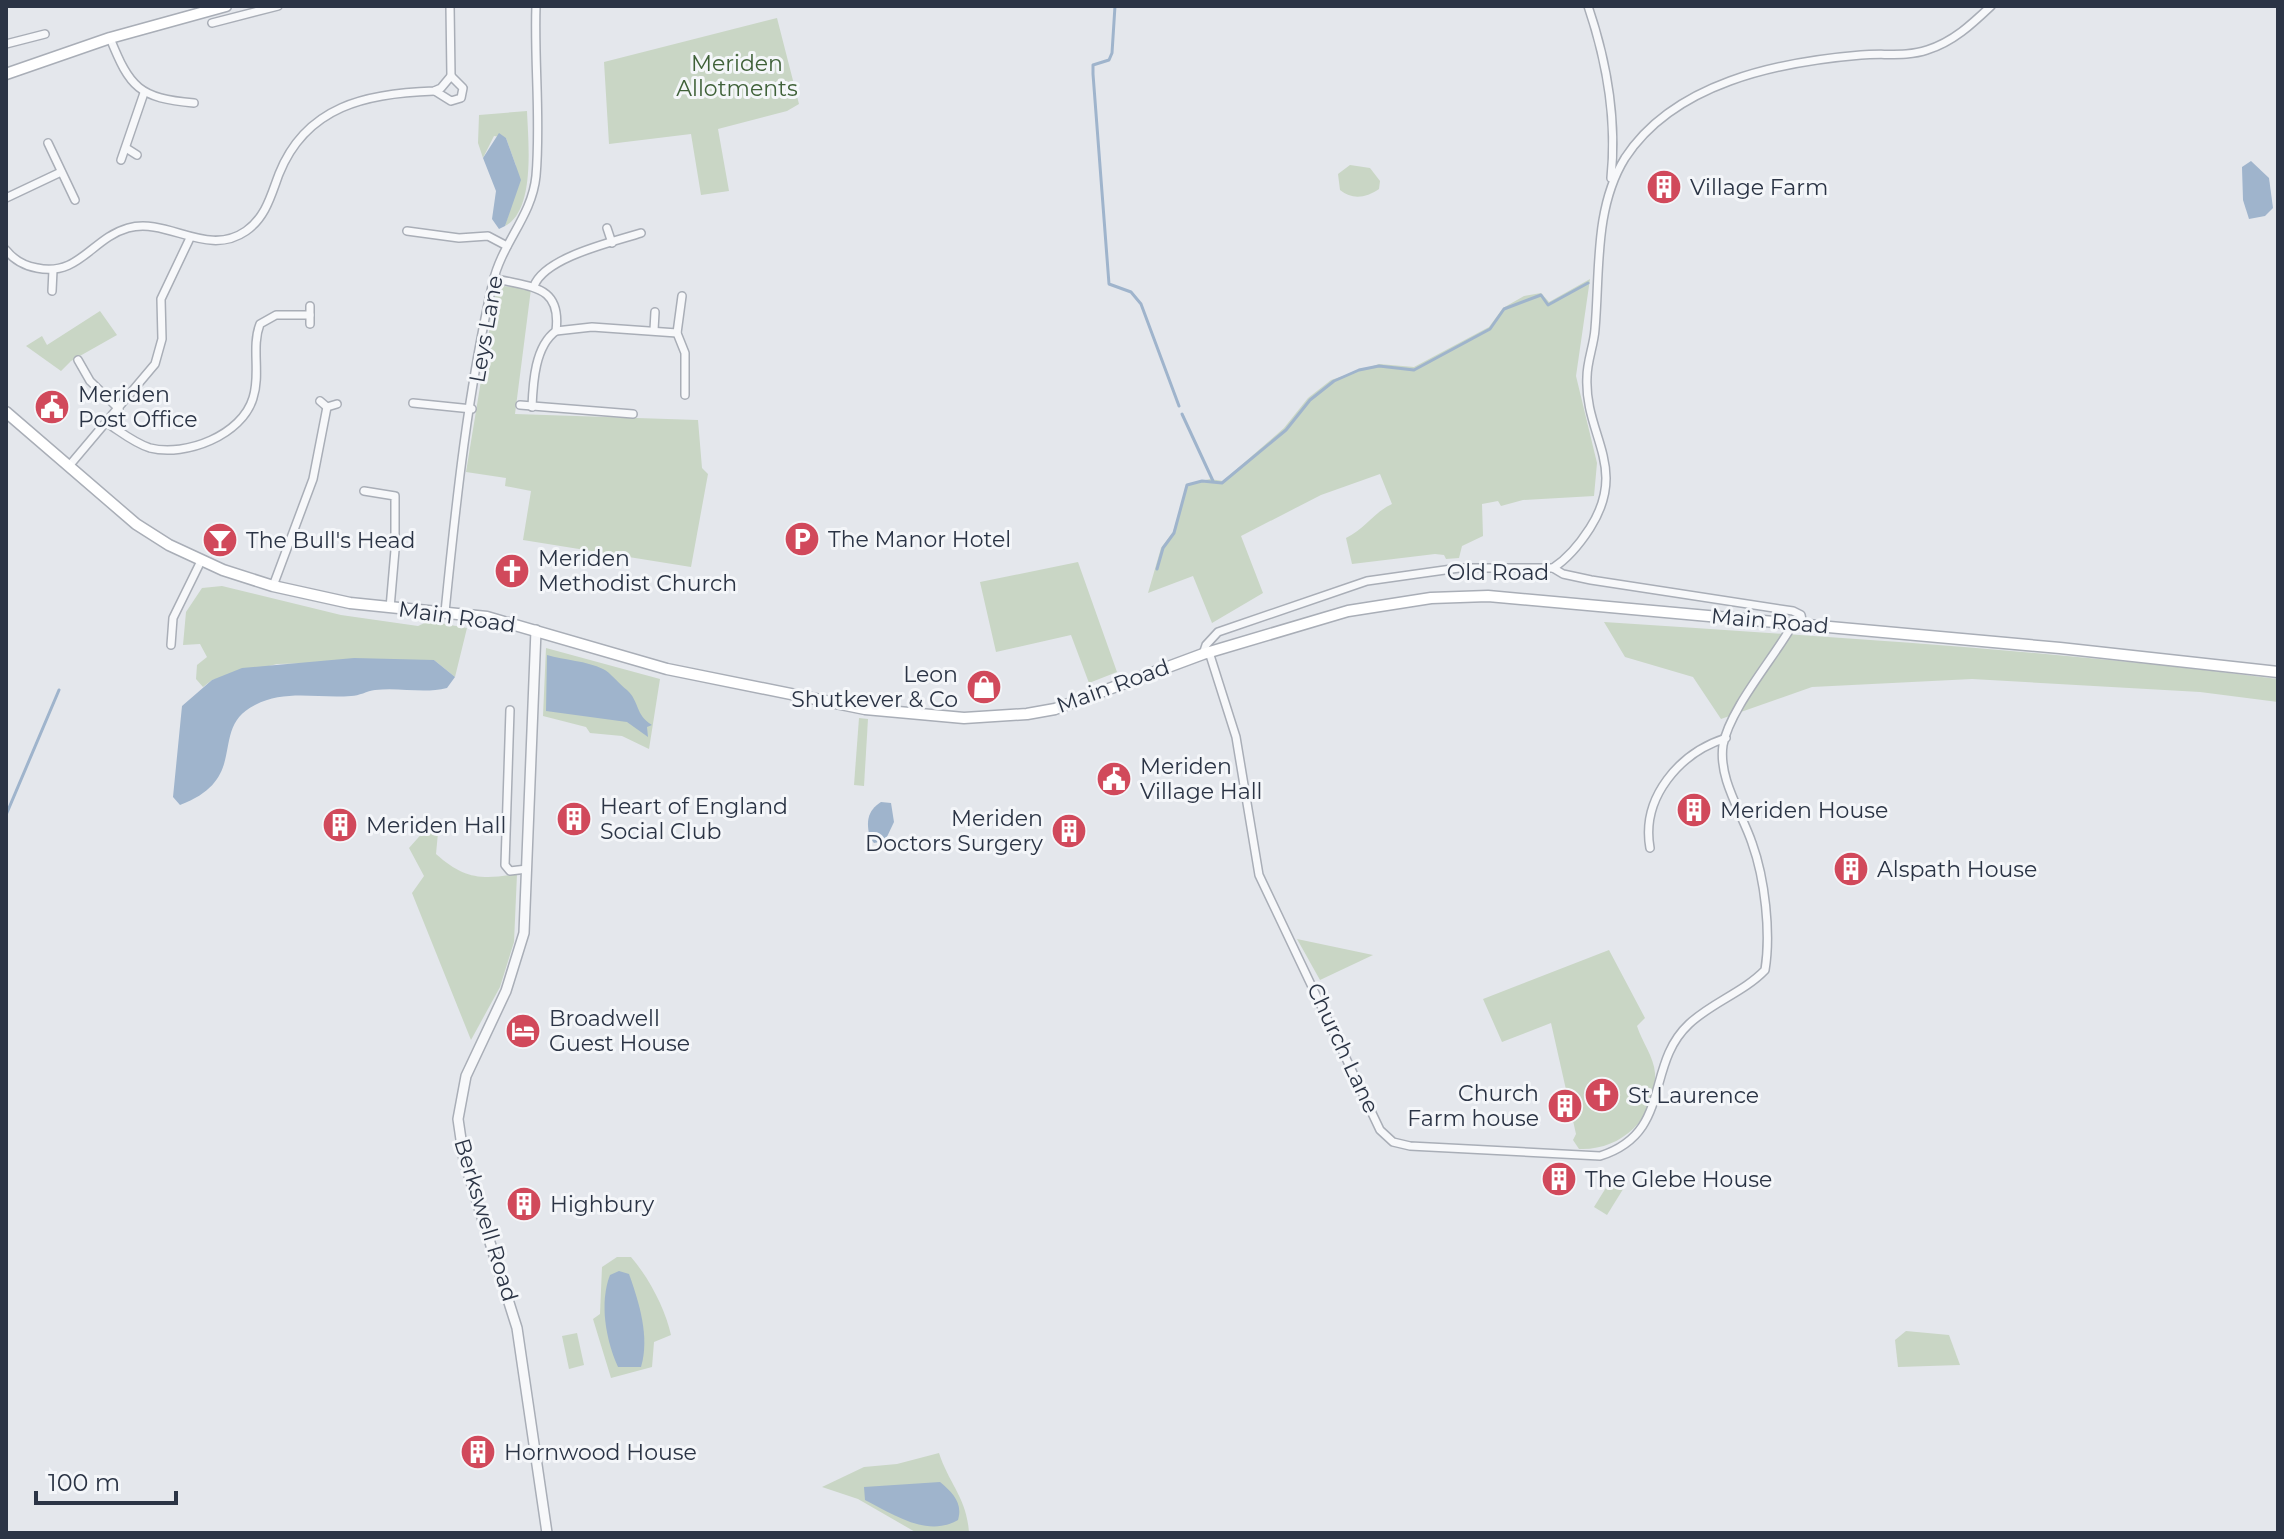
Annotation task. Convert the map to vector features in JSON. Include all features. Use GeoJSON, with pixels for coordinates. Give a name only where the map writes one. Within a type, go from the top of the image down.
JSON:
{"type":"FeatureCollection","features":[{"type":"Feature","properties":{"kind":"main road"},"geometry":{"type":"LineString","coordinates":[[6,74],[110,38],[226,6]]}},
{"type":"Feature","properties":{"kind":"main road","name":"Main Road"},"geometry":{"type":"LineString","coordinates":[[6,412],[136,524],[201,561],[273,586],[350,603],[445,612],[536,630],[625,658],[852,707],[964,718],[997,718],[1055,709],[1206,653],[1348,611],[1431,598],[1523,598],[2278,672]]}},
{"type":"Feature","properties":{"kind":"street"},"geometry":{"type":"LineString","coordinates":[[212,23],[278,6]]}},
{"type":"Feature","properties":{"kind":"street"},"geometry":{"type":"LineString","coordinates":[[6,250],[27,265],[53,270],[68,268],[83,260],[110,236],[126,229],[153,226],[190,238],[233,237],[256,222],[269,203],[291,149],[302,133],[334,109],[370,96],[441,88],[451,76],[450,6]]}},
{"type":"Feature","properties":{"kind":"street","name":"Leys Lane"},"geometry":{"type":"LineString","coordinates":[[445,612],[457,497],[494,278],[507,246],[527,211],[536,177],[536,6]]}},
{"type":"Feature","properties":{"kind":"street"},"geometry":{"type":"LineString","coordinates":[[1553,568],[1586,535],[1606,498],[1601,440],[1589,402],[1587,377],[1594,338],[1603,211],[1610,185],[1614,148],[1606,68],[1588,6]]}},
{"type":"Feature","properties":{"kind":"street"},"geometry":{"type":"LineString","coordinates":[[1610,185],[1627,156],[1661,115],[1704,91],[1792,63],[1924,52],[1947,43],[1991,6]]}},
{"type":"Feature","properties":{"kind":"street"},"geometry":{"type":"LineString","coordinates":[[6,44],[45,34]]}},
{"type":"Feature","properties":{"kind":"street"},"geometry":{"type":"LineString","coordinates":[[110,38],[126,76],[144,93],[194,103]]}},
{"type":"Feature","properties":{"kind":"street"},"geometry":{"type":"LineString","coordinates":[[434,91],[451,101],[461,98],[463,88],[451,76]]}},
{"type":"Feature","properties":{"kind":"street"},"geometry":{"type":"LineString","coordinates":[[121,160],[144,93]]}},
{"type":"Feature","properties":{"kind":"street"},"geometry":{"type":"LineString","coordinates":[[48,143],[75,200]]}},
{"type":"Feature","properties":{"kind":"street"},"geometry":{"type":"LineString","coordinates":[[126,148],[137,155]]}},
{"type":"Feature","properties":{"kind":"street"},"geometry":{"type":"LineString","coordinates":[[1614,148],[1627,156]]}},
{"type":"Feature","properties":{"kind":"street"},"geometry":{"type":"LineString","coordinates":[[6,198],[61,172]]}},
{"type":"Feature","properties":{"kind":"street"},"geometry":{"type":"LineString","coordinates":[[607,228],[612,243]]}},
{"type":"Feature","properties":{"kind":"street"},"geometry":{"type":"LineString","coordinates":[[407,231],[459,238],[493,237],[507,246]]}},
{"type":"Feature","properties":{"kind":"street"},"geometry":{"type":"LineString","coordinates":[[420,232],[421,243]]}},
{"type":"Feature","properties":{"kind":"street"},"geometry":{"type":"LineString","coordinates":[[534,286],[537,277],[556,264],[641,233]]}},
{"type":"Feature","properties":{"kind":"street"},"geometry":{"type":"LineString","coordinates":[[69,466],[155,364],[162,339],[161,299],[190,238]]}},
{"type":"Feature","properties":{"kind":"street"},"geometry":{"type":"LineString","coordinates":[[52,291],[53,270]]}},
{"type":"Feature","properties":{"kind":"street"},"geometry":{"type":"LineString","coordinates":[[494,278],[534,286],[546,293],[558,313],[556,331]]}},
{"type":"Feature","properties":{"kind":"street"},"geometry":{"type":"LineString","coordinates":[[682,296],[677,333],[685,353],[685,395]]}},
{"type":"Feature","properties":{"kind":"street"},"geometry":{"type":"LineString","coordinates":[[107,423],[128,438],[161,450],[196,446],[217,437],[234,426],[252,402],[260,324],[276,315],[310,310],[310,324]]}},
{"type":"Feature","properties":{"kind":"street"},"geometry":{"type":"LineString","coordinates":[[654,330],[655,312]]}},
{"type":"Feature","properties":{"kind":"street"},"geometry":{"type":"LineString","coordinates":[[532,407],[541,349],[547,337],[556,331],[592,327],[677,333]]}},
{"type":"Feature","properties":{"kind":"street"},"geometry":{"type":"LineString","coordinates":[[78,360],[90,381],[119,409]]}},
{"type":"Feature","properties":{"kind":"street"},"geometry":{"type":"LineString","coordinates":[[413,403],[472,409]]}},
{"type":"Feature","properties":{"kind":"street"},"geometry":{"type":"LineString","coordinates":[[273,586],[313,479],[323,404],[337,404]]}},
{"type":"Feature","properties":{"kind":"street"},"geometry":{"type":"LineString","coordinates":[[520,405],[633,414]]}},
{"type":"Feature","properties":{"kind":"street"},"geometry":{"type":"LineString","coordinates":[[364,491],[395,496],[395,550],[390,608]]}},
{"type":"Feature","properties":{"kind":"street"},"geometry":{"type":"LineString","coordinates":[[171,645],[173,618],[201,561]]}},
{"type":"Feature","properties":{"kind":"street","name":"Old Road"},"geometry":{"type":"LineString","coordinates":[[1206,653],[1206,645],[1218,632],[1367,581],[1459,568],[1553,568],[1563,574],[1591,580],[1793,611],[1801,615],[1798,624]]}},
{"type":"Feature","properties":{"kind":"street","name":"Church Lane"},"geometry":{"type":"LineString","coordinates":[[1206,653],[1236,737],[1259,875],[1380,1130],[1393,1142],[1410,1146],[1600,1156],[1621,1150],[1647,1123],[1675,1042],[1689,1024],[1765,970],[1767,951],[1760,878],[1754,848],[1725,778],[1726,738],[1798,624]]}},
{"type":"Feature","properties":{"kind":"street","name":"Berkswell Road"},"geometry":{"type":"LineString","coordinates":[[536,630],[527,869],[520,950],[506,991],[466,1076],[458,1119],[464,1160],[517,1328],[547,1533]]}},
{"type":"Feature","properties":{"kind":"street"},"geometry":{"type":"LineString","coordinates":[[510,710],[505,865],[510,871],[527,869]]}},
{"type":"Feature","properties":{"kind":"street"},"geometry":{"type":"LineString","coordinates":[[1650,848],[1648,836],[1658,790],[1690,755],[1726,738]]}},
{"type":"Feature","properties":{"kind":"green space","name":"Meriden Allotments"},"geometry":{"type":"Polygon","coordinates":[[[777,18],[799,104],[787,111],[718,129],[729,191],[701,195],[691,134],[609,144],[604,62],[777,18]]]}},
{"type":"Feature","properties":{"kind":"green space"},"geometry":{"type":"Polygon","coordinates":[[[527,111],[529,156],[526,190],[515,218],[505,226],[515,193],[516,166],[506,138],[494,136],[483,158],[478,143],[479,115],[527,111]]]}},
{"type":"Feature","properties":{"kind":"green space"},"geometry":{"type":"Polygon","coordinates":[[[1350,165],[1370,168],[1380,181],[1379,189],[1359,197],[1340,190],[1338,174],[1350,165]]]}},
{"type":"Feature","properties":{"kind":"green space"},"geometry":{"type":"Polygon","coordinates":[[[1590,279],[1576,376],[1597,463],[1594,496],[1523,500],[1501,506],[1498,501],[1482,504],[1483,536],[1462,546],[1459,558],[1446,559],[1444,555],[1435,554],[1352,564],[1346,538],[1392,504],[1380,474],[1321,495],[1241,536],[1263,593],[1212,623],[1193,576],[1148,593],[1161,548],[1173,532],[1187,484],[1210,479],[1223,481],[1284,428],[1308,398],[1331,380],[1379,364],[1414,367],[1489,327],[1503,308],[1524,296],[1541,293],[1549,302],[1590,279]]]}},
{"type":"Feature","properties":{"kind":"green space"},"geometry":{"type":"Polygon","coordinates":[[[504,286],[531,289],[515,414],[698,420],[702,468],[708,474],[691,567],[523,540],[531,491],[505,486],[506,478],[466,472],[495,295],[504,286]]]}},
{"type":"Feature","properties":{"kind":"green space"},"geometry":{"type":"Polygon","coordinates":[[[100,311],[117,335],[71,361],[61,371],[26,346],[42,336],[47,345],[100,311]]]}},
{"type":"Feature","properties":{"kind":"green space"},"geometry":{"type":"Polygon","coordinates":[[[1078,562],[1117,672],[1089,683],[1071,635],[996,652],[980,582],[1078,562]]]}},
{"type":"Feature","properties":{"kind":"green space"},"geometry":{"type":"Polygon","coordinates":[[[222,586],[341,615],[418,626],[429,621],[467,628],[455,677],[434,660],[277,664],[212,680],[203,687],[196,679],[197,665],[207,657],[200,644],[183,645],[186,612],[202,588],[222,586]]]}},
{"type":"Feature","properties":{"kind":"green space"},"geometry":{"type":"Polygon","coordinates":[[[1604,622],[1941,645],[2194,669],[2278,679],[2278,702],[2200,692],[1972,679],[1812,687],[1721,719],[1693,677],[1625,657],[1604,622]]]}},
{"type":"Feature","properties":{"kind":"green space"},"geometry":{"type":"Polygon","coordinates":[[[546,648],[660,679],[649,749],[622,736],[590,733],[586,727],[543,716],[546,648]]]}},
{"type":"Feature","properties":{"kind":"green space"},"geometry":{"type":"Polygon","coordinates":[[[859,718],[868,719],[864,786],[854,785],[859,718]]]}},
{"type":"Feature","properties":{"kind":"green space"},"geometry":{"type":"Polygon","coordinates":[[[433,821],[439,822],[436,854],[455,869],[483,877],[517,874],[514,942],[500,987],[471,1040],[412,893],[424,876],[409,848],[433,821]]]}},
{"type":"Feature","properties":{"kind":"green space"},"geometry":{"type":"Polygon","coordinates":[[[1297,939],[1373,955],[1320,980],[1297,939]]]}},
{"type":"Feature","properties":{"kind":"green space"},"geometry":{"type":"Polygon","coordinates":[[[1609,950],[1645,1018],[1637,1026],[1654,1067],[1654,1089],[1650,1104],[1634,1129],[1609,1144],[1579,1149],[1573,1140],[1576,1134],[1551,1023],[1502,1042],[1483,999],[1609,950]]]}},
{"type":"Feature","properties":{"kind":"green space"},"geometry":{"type":"Polygon","coordinates":[[[1612,1178],[1625,1186],[1607,1215],[1594,1207],[1612,1178]]]}},
{"type":"Feature","properties":{"kind":"green space"},"geometry":{"type":"Polygon","coordinates":[[[617,1257],[631,1257],[645,1275],[671,1335],[654,1342],[652,1367],[611,1378],[593,1319],[600,1314],[602,1267],[617,1257]]]}},
{"type":"Feature","properties":{"kind":"green space"},"geometry":{"type":"Polygon","coordinates":[[[1906,1331],[1949,1335],[1960,1365],[1898,1367],[1895,1340],[1906,1331]]]}},
{"type":"Feature","properties":{"kind":"green space"},"geometry":{"type":"Polygon","coordinates":[[[577,1333],[584,1365],[569,1369],[562,1336],[577,1333]]]}},
{"type":"Feature","properties":{"kind":"green space"},"geometry":{"type":"Polygon","coordinates":[[[939,1453],[965,1510],[969,1533],[917,1533],[858,1499],[822,1487],[864,1467],[897,1464],[939,1453]]]}},
{"type":"Feature","properties":{"kind":"water"},"geometry":{"type":"Polygon","coordinates":[[[499,133],[506,138],[521,180],[505,226],[499,229],[492,219],[496,191],[483,158],[499,133]]]}},
{"type":"Feature","properties":{"kind":"water"},"geometry":{"type":"Polygon","coordinates":[[[2251,161],[2269,178],[2273,208],[2265,216],[2249,219],[2243,200],[2242,167],[2251,161]]]}},
{"type":"Feature","properties":{"kind":"water"},"geometry":{"type":"Polygon","coordinates":[[[547,655],[590,664],[609,673],[631,695],[643,717],[652,725],[647,727],[648,737],[627,722],[546,711],[547,655]]]}},
{"type":"Feature","properties":{"kind":"water"},"geometry":{"type":"Polygon","coordinates":[[[354,658],[434,660],[455,677],[447,688],[438,690],[384,689],[354,696],[291,696],[255,705],[241,715],[233,727],[223,768],[215,781],[202,794],[180,805],[173,797],[182,706],[212,680],[242,668],[354,658]]]}},
{"type":"Feature","properties":{"kind":"water"},"geometry":{"type":"Polygon","coordinates":[[[881,802],[891,803],[894,822],[885,841],[874,843],[870,838],[868,822],[873,809],[881,802]]]}},
{"type":"Feature","properties":{"kind":"water"},"geometry":{"type":"Polygon","coordinates":[[[619,1271],[629,1274],[640,1308],[644,1332],[641,1367],[618,1367],[607,1334],[607,1286],[610,1275],[619,1271]]]}},
{"type":"Feature","properties":{"kind":"water"},"geometry":{"type":"Polygon","coordinates":[[[940,1482],[953,1494],[959,1508],[958,1520],[946,1525],[910,1522],[865,1500],[864,1487],[940,1482]]]}},
{"type":"Feature","properties":{"kind":"waterway"},"geometry":{"type":"LineString","coordinates":[[1115,6],[1112,53],[1109,60],[1093,65],[1109,284],[1131,292],[1141,304],[1179,406]]}},
{"type":"Feature","properties":{"kind":"waterway"},"geometry":{"type":"LineString","coordinates":[[1157,569],[1163,548],[1174,533],[1187,485],[1202,481],[1222,483],[1286,430],[1310,400],[1334,381],[1359,370],[1379,366],[1414,370],[1490,329],[1504,309],[1541,295],[1548,305],[1588,283]]}},
{"type":"Feature","properties":{"kind":"waterway"},"geometry":{"type":"LineString","coordinates":[[1182,414],[1213,481]]}},
{"type":"Feature","properties":{"kind":"waterway"},"geometry":{"type":"LineString","coordinates":[[6,815],[59,690]]}},
{"type":"Feature","properties":{"kind":"place","name":"Village Farm"},"geometry":{"type":"Point","coordinates":[1664,187]}},
{"type":"Feature","properties":{"kind":"place","name":"Meriden Post Office"},"geometry":{"type":"Point","coordinates":[52,407]}},
{"type":"Feature","properties":{"kind":"place","name":"The Manor Hotel"},"geometry":{"type":"Point","coordinates":[802,539]}},
{"type":"Feature","properties":{"kind":"place","name":"The Bull's Head"},"geometry":{"type":"Point","coordinates":[220,540]}},
{"type":"Feature","properties":{"kind":"place","name":"Meriden Methodist Church"},"geometry":{"type":"Point","coordinates":[512,571]}},
{"type":"Feature","properties":{"kind":"place","name":"Leon Shutkever & Co"},"geometry":{"type":"Point","coordinates":[984,687]}},
{"type":"Feature","properties":{"kind":"place","name":"Meriden Village Hall"},"geometry":{"type":"Point","coordinates":[1114,779]}},
{"type":"Feature","properties":{"kind":"place","name":"Meriden House"},"geometry":{"type":"Point","coordinates":[1694,810]}},
{"type":"Feature","properties":{"kind":"place","name":"Heart of England Social Club"},"geometry":{"type":"Point","coordinates":[574,819]}},
{"type":"Feature","properties":{"kind":"place","name":"Meriden Hall"},"geometry":{"type":"Point","coordinates":[340,825]}},
{"type":"Feature","properties":{"kind":"place","name":"Meriden Doctors Surgery"},"geometry":{"type":"Point","coordinates":[1069,831]}},
{"type":"Feature","properties":{"kind":"place","name":"Alspath House"},"geometry":{"type":"Point","coordinates":[1851,869]}},
{"type":"Feature","properties":{"kind":"place","name":"Broadwell Guest House"},"geometry":{"type":"Point","coordinates":[523,1031]}},
{"type":"Feature","properties":{"kind":"place","name":"St Laurence"},"geometry":{"type":"Point","coordinates":[1602,1095]}},
{"type":"Feature","properties":{"kind":"place","name":"Church Farm house"},"geometry":{"type":"Point","coordinates":[1565,1106]}},
{"type":"Feature","properties":{"kind":"place","name":"The Glebe House"},"geometry":{"type":"Point","coordinates":[1559,1179]}},
{"type":"Feature","properties":{"kind":"place","name":"Highbury"},"geometry":{"type":"Point","coordinates":[524,1204]}},
{"type":"Feature","properties":{"kind":"place","name":"Hornwood House"},"geometry":{"type":"Point","coordinates":[478,1452]}}]}
